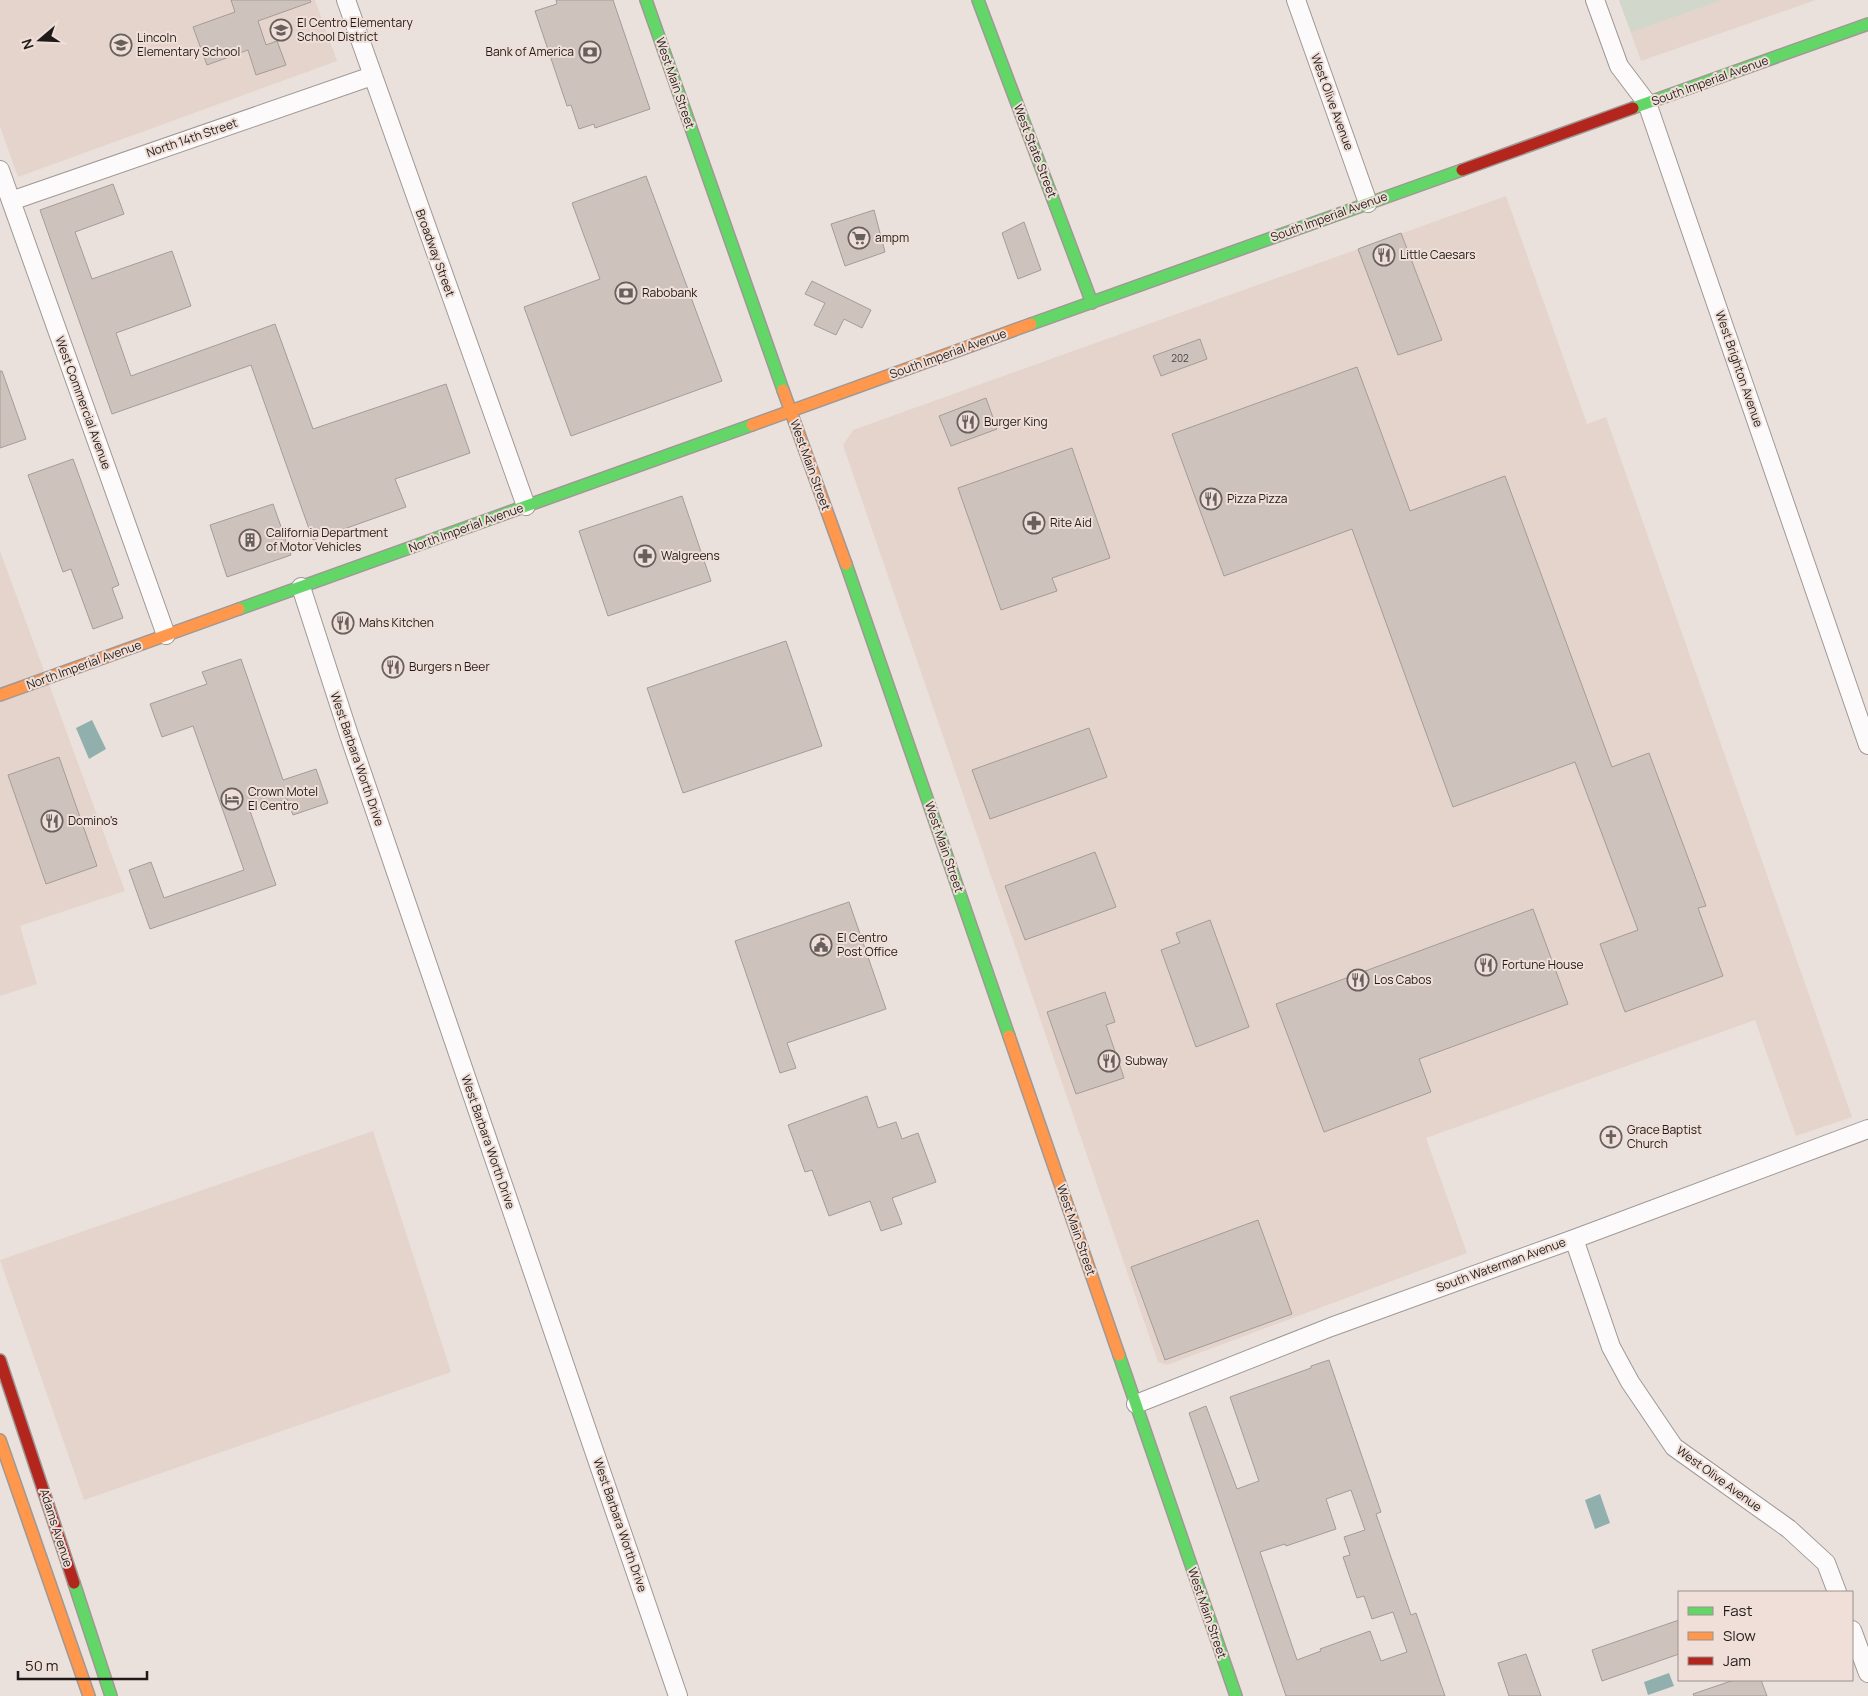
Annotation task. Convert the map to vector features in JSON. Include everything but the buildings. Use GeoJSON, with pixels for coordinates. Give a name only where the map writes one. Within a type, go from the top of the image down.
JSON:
{"type":"FeatureCollection","features":[{"type":"Feature","properties":{"kind":"main road","name":"West Main Street"},"geometry":{"type":"LineString","coordinates":[[646,0],[908,741],[1236,1696]]}},
{"type":"Feature","properties":{"kind":"main road","name":"West State Street"},"geometry":{"type":"LineString","coordinates":[[978,0],[1092,303]]}},
{"type":"Feature","properties":{"kind":"main road","name":"South Imperial Avenue"},"geometry":{"type":"LineString","coordinates":[[790,411],[1868,24]]}},
{"type":"Feature","properties":{"kind":"main road","name":"North Imperial Avenue"},"geometry":{"type":"LineString","coordinates":[[0,695],[790,411]]}},
{"type":"Feature","properties":{"kind":"main road","name":"Adams Avenue"},"geometry":{"type":"LineString","coordinates":[[0,1360],[111,1696]]}},
{"type":"Feature","properties":{"kind":"main road","name":"Adams Avenue"},"geometry":{"type":"LineString","coordinates":[[0,1440],[89,1696]]}},
{"type":"Feature","properties":{"kind":"street","name":"Broadway Street"},"geometry":{"type":"LineString","coordinates":[[346,0],[526,506]]}},
{"type":"Feature","properties":{"kind":"street","name":"West Olive Avenue"},"geometry":{"type":"LineString","coordinates":[[1296,0],[1368,204]]}},
{"type":"Feature","properties":{"kind":"street","name":"West Brighton Avenue"},"geometry":{"type":"LineString","coordinates":[[1595,0],[1619,66],[1647,103],[1868,745]]}},
{"type":"Feature","properties":{"kind":"street","name":"North 14th Street"},"geometry":{"type":"LineString","coordinates":[[11,201],[372,76]]}},
{"type":"Feature","properties":{"kind":"street","name":"West Commercial Avenue"},"geometry":{"type":"LineString","coordinates":[[0,170],[166,636]]}},
{"type":"Feature","properties":{"kind":"street","name":"West Barbara Worth Drive"},"geometry":{"type":"LineString","coordinates":[[301,587],[348,732],[678,1696]]}},
{"type":"Feature","properties":{"kind":"street","name":"South Waterman Avenue"},"geometry":{"type":"LineString","coordinates":[[1136,1404],[1330,1326],[1574,1239],[1868,1129]]}},
{"type":"Feature","properties":{"kind":"street","name":"West Olive Avenue"},"geometry":{"type":"LineString","coordinates":[[1574,1239],[1619,1362],[1630,1382],[1674,1447],[1789,1529],[1826,1563],[1838,1591]]}},
{"type":"Feature","properties":{"kind":"street"},"geometry":{"type":"LineString","coordinates":[[1853,1633],[1868,1673]]}},
{"type":"Feature","properties":{"kind":"shaded area","name":"Lincoln Elementary School"},"geometry":{"type":"Polygon","coordinates":[[[0,0],[315,0],[337,61],[18,177],[0,127],[0,0]]]}},
{"type":"Feature","properties":{"kind":"shaded area"},"geometry":{"type":"Polygon","coordinates":[[[1619,0],[1816,0],[1641,61],[1619,0]]]}},
{"type":"Feature","properties":{"kind":"shaded area"},"geometry":{"type":"Polygon","coordinates":[[[1619,0],[1722,0],[1631,32],[1619,0]]]}},
{"type":"Feature","properties":{"kind":"shaded area"},"geometry":{"type":"Polygon","coordinates":[[[1506,196],[1587,424],[1606,417],[1852,1117],[1796,1136],[1755,1020],[1426,1138],[1467,1253],[1167,1365],[1158,1362],[843,445],[853,430],[1506,196]]]}},
{"type":"Feature","properties":{"kind":"shaded area"},"geometry":{"type":"Polygon","coordinates":[[[0,551],[125,891],[20,926],[37,984],[0,996],[0,551]]]}},
{"type":"Feature","properties":{"kind":"shaded area"},"geometry":{"type":"Polygon","coordinates":[[[373,1131],[451,1372],[84,1500],[0,1260],[373,1131]]]}},
{"type":"Feature","properties":{"kind":"water"},"geometry":{"type":"Polygon","coordinates":[[[92,720],[106,749],[89,759],[76,728],[92,720]]]}},
{"type":"Feature","properties":{"kind":"water"},"geometry":{"type":"Polygon","coordinates":[[[1600,1494],[1610,1523],[1595,1529],[1585,1500],[1600,1494]]]}},
{"type":"Feature","properties":{"kind":"water"},"geometry":{"type":"Polygon","coordinates":[[[1669,1673],[1674,1686],[1648,1695],[1644,1682],[1669,1673]]]}},
{"type":"Feature","properties":{"kind":"traffic: fast"},"geometry":{"type":"LineString","coordinates":[[646,0],[783,390]]}},
{"type":"Feature","properties":{"kind":"traffic: fast"},"geometry":{"type":"LineString","coordinates":[[978,0],[1092,303]]}},
{"type":"Feature","properties":{"kind":"traffic: fast"},"geometry":{"type":"LineString","coordinates":[[1633,108],[1868,24]]}},
{"type":"Feature","properties":{"kind":"traffic: fast"},"geometry":{"type":"LineString","coordinates":[[1031,324],[1462,170]]}},
{"type":"Feature","properties":{"kind":"traffic: fast"},"geometry":{"type":"LineString","coordinates":[[239,609],[752,425]]}},
{"type":"Feature","properties":{"kind":"traffic: fast"},"geometry":{"type":"LineString","coordinates":[[846,564],[1009,1036]]}},
{"type":"Feature","properties":{"kind":"traffic: fast"},"geometry":{"type":"LineString","coordinates":[[1119,1355],[1236,1696]]}},
{"type":"Feature","properties":{"kind":"traffic: fast"},"geometry":{"type":"LineString","coordinates":[[74,1583],[111,1696]]}},
{"type":"Feature","properties":{"kind":"traffic: slow"},"geometry":{"type":"LineString","coordinates":[[752,425],[1031,324]]}},
{"type":"Feature","properties":{"kind":"traffic: slow"},"geometry":{"type":"LineString","coordinates":[[783,390],[846,564]]}},
{"type":"Feature","properties":{"kind":"traffic: slow"},"geometry":{"type":"LineString","coordinates":[[0,695],[239,609]]}},
{"type":"Feature","properties":{"kind":"traffic: slow"},"geometry":{"type":"LineString","coordinates":[[1009,1036],[1119,1355]]}},
{"type":"Feature","properties":{"kind":"traffic: slow"},"geometry":{"type":"LineString","coordinates":[[0,1440],[89,1696]]}},
{"type":"Feature","properties":{"kind":"traffic: jam"},"geometry":{"type":"LineString","coordinates":[[1462,170],[1633,108]]}},
{"type":"Feature","properties":{"kind":"traffic: jam"},"geometry":{"type":"LineString","coordinates":[[0,1360],[74,1583]]}},
{"type":"Feature","properties":{"kind":"place","name":"El Centro Elementary School District"},"geometry":{"type":"Point","coordinates":[281,30]}},
{"type":"Feature","properties":{"kind":"place","name":"Lincoln Elementary School"},"geometry":{"type":"Point","coordinates":[121,45]}},
{"type":"Feature","properties":{"kind":"place","name":"Bank of America"},"geometry":{"type":"Point","coordinates":[590,52]}},
{"type":"Feature","properties":{"kind":"place","name":"ampm"},"geometry":{"type":"Point","coordinates":[859,238]}},
{"type":"Feature","properties":{"kind":"place","name":"Little Caesars"},"geometry":{"type":"Point","coordinates":[1384,255]}},
{"type":"Feature","properties":{"kind":"place","name":"Rabobank"},"geometry":{"type":"Point","coordinates":[626,293]}},
{"type":"Feature","properties":{"kind":"place","name":"Burger King"},"geometry":{"type":"Point","coordinates":[968,422]}},
{"type":"Feature","properties":{"kind":"place","name":"Pizza Pizza"},"geometry":{"type":"Point","coordinates":[1211,499]}},
{"type":"Feature","properties":{"kind":"place","name":"Rite Aid"},"geometry":{"type":"Point","coordinates":[1034,523]}},
{"type":"Feature","properties":{"kind":"place","name":"California Department of Motor Vehicles"},"geometry":{"type":"Point","coordinates":[250,540]}},
{"type":"Feature","properties":{"kind":"place","name":"Walgreens"},"geometry":{"type":"Point","coordinates":[645,556]}},
{"type":"Feature","properties":{"kind":"place","name":"Mahs Kitchen"},"geometry":{"type":"Point","coordinates":[343,623]}},
{"type":"Feature","properties":{"kind":"place","name":"Burgers n Beer"},"geometry":{"type":"Point","coordinates":[393,667]}},
{"type":"Feature","properties":{"kind":"place","name":"Crown Motel El Centro"},"geometry":{"type":"Point","coordinates":[232,799]}},
{"type":"Feature","properties":{"kind":"place","name":"Domino's"},"geometry":{"type":"Point","coordinates":[52,821]}},
{"type":"Feature","properties":{"kind":"place","name":"El Centro Post Office"},"geometry":{"type":"Point","coordinates":[821,945]}},
{"type":"Feature","properties":{"kind":"place","name":"Fortune House"},"geometry":{"type":"Point","coordinates":[1486,965]}},
{"type":"Feature","properties":{"kind":"place","name":"Los Cabos"},"geometry":{"type":"Point","coordinates":[1358,980]}},
{"type":"Feature","properties":{"kind":"place","name":"Subway"},"geometry":{"type":"Point","coordinates":[1109,1061]}},
{"type":"Feature","properties":{"kind":"place","name":"Grace Baptist Church"},"geometry":{"type":"Point","coordinates":[1611,1137]}}]}
